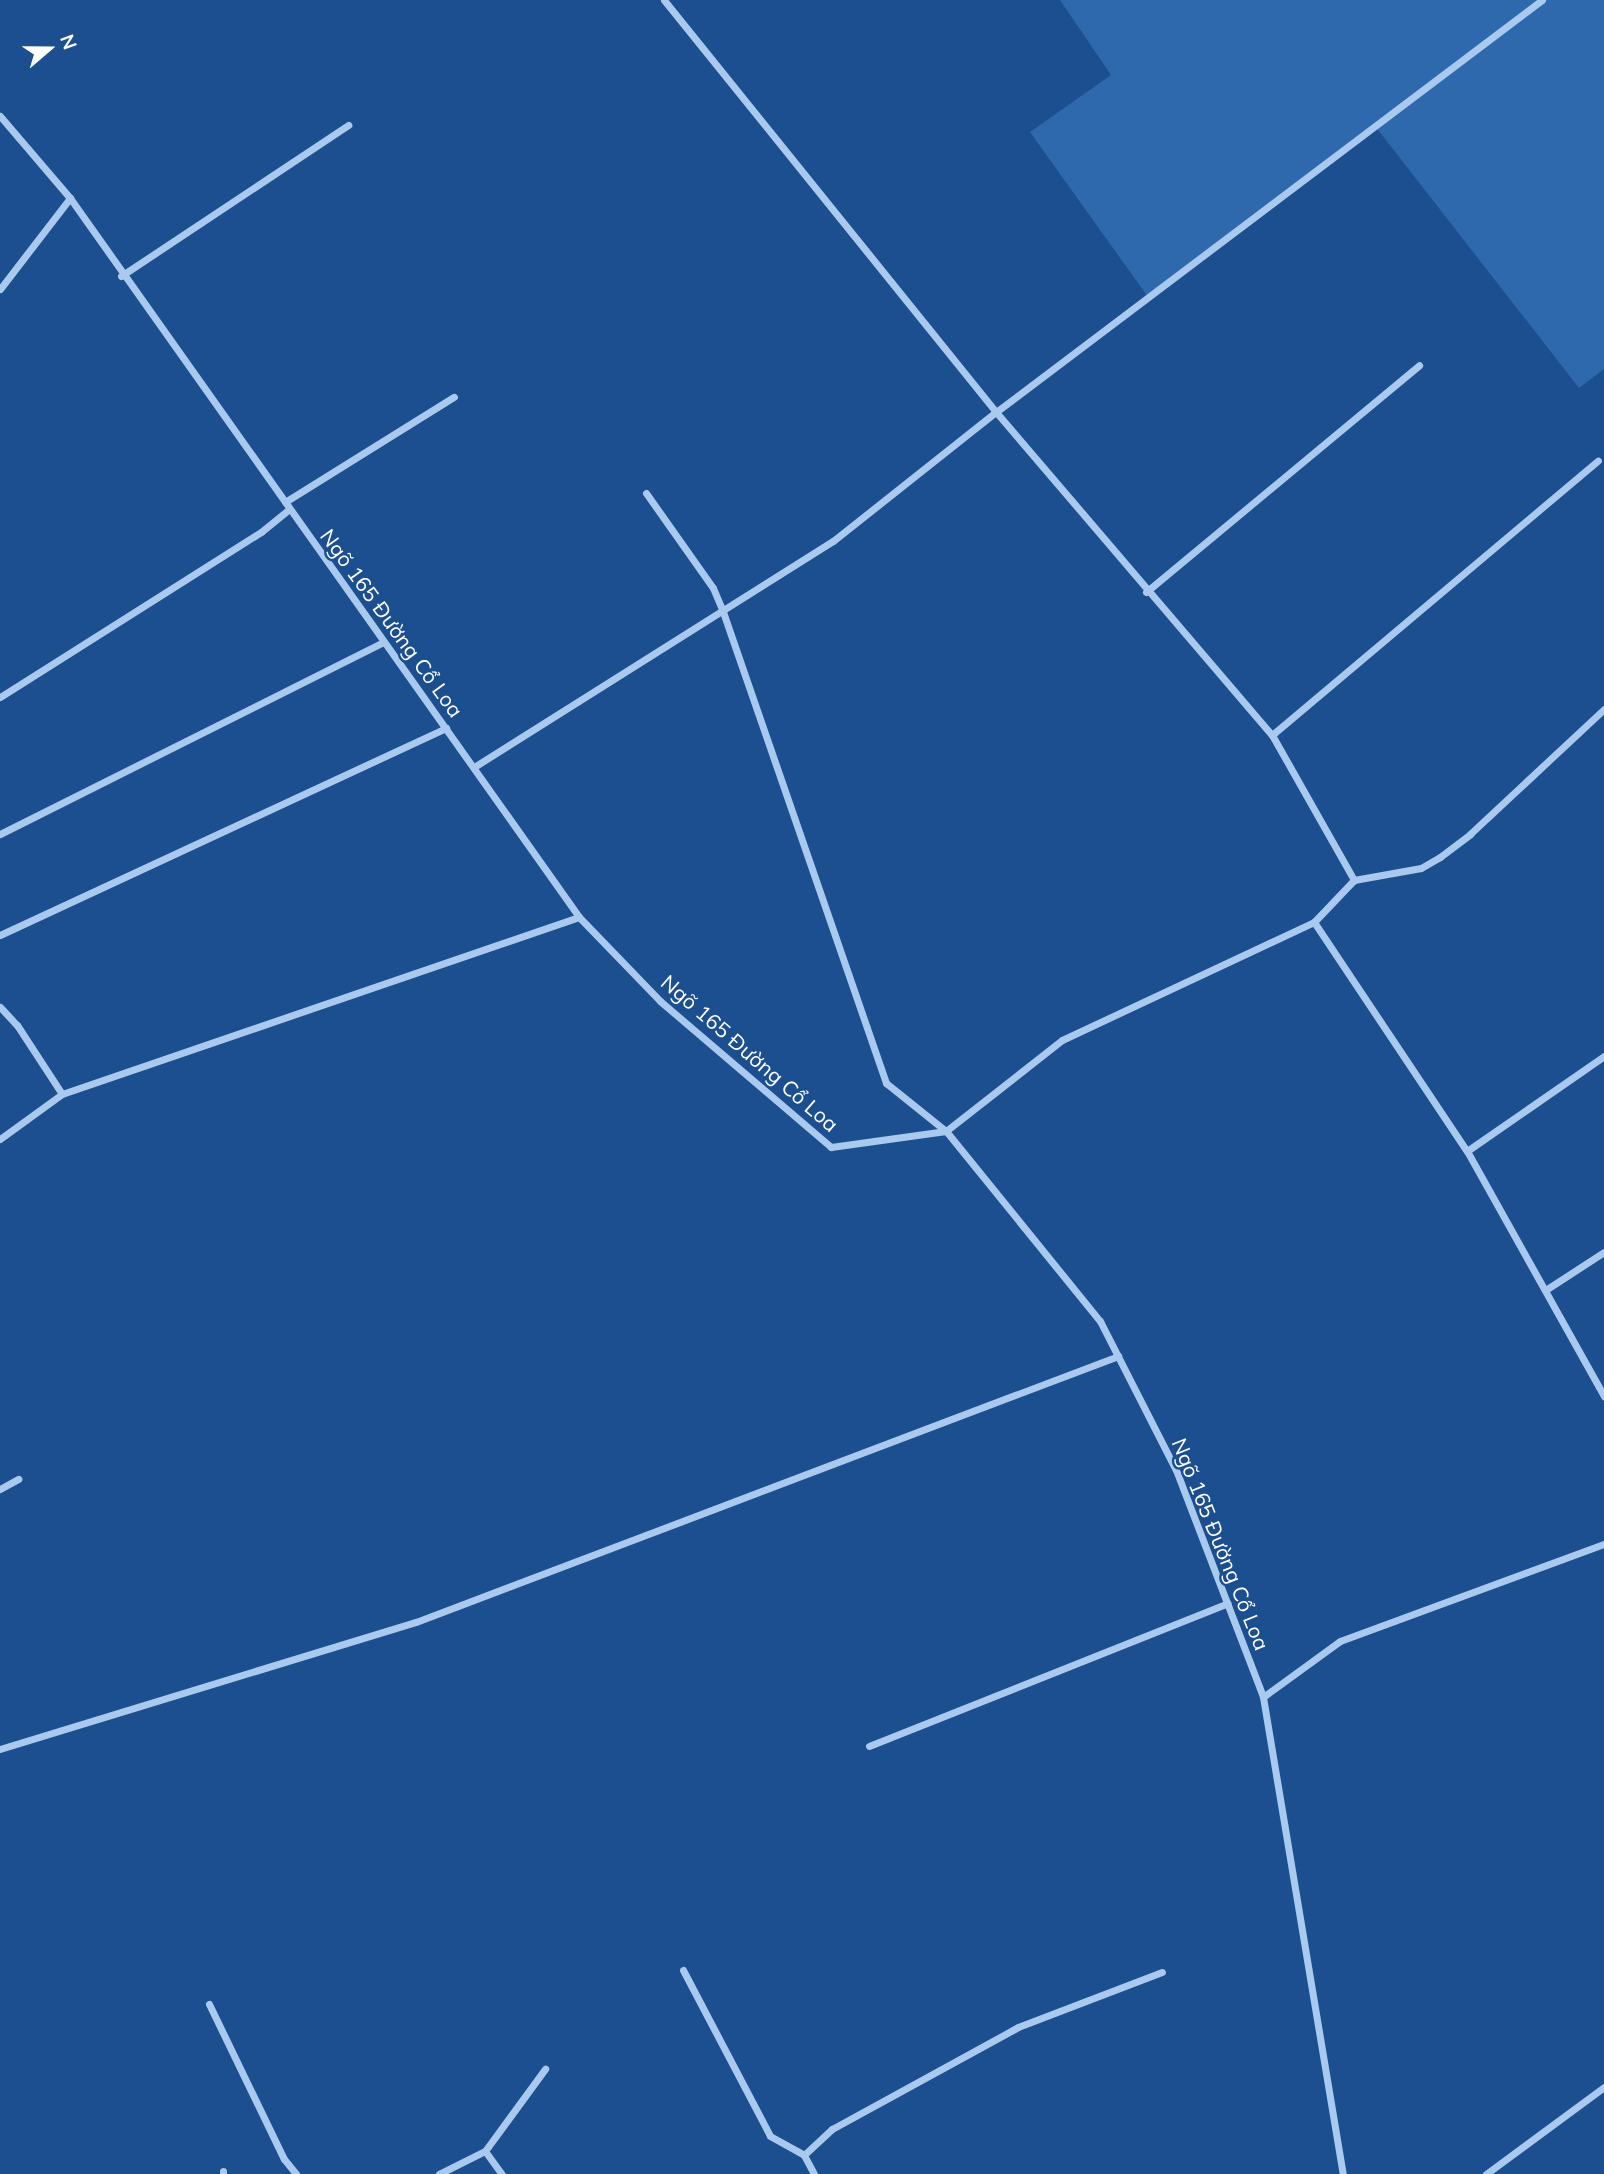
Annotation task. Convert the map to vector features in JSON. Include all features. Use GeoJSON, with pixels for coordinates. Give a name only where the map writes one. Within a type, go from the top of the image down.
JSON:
{"type":"FeatureCollection","features":[{"type":"Feature","properties":{"kind":"street"},"geometry":{"type":"LineString","coordinates":[[664,0],[996,412],[1146,592],[1272,735],[1354,880]]}},
{"type":"Feature","properties":{"kind":"street"},"geometry":{"type":"LineString","coordinates":[[474,767],[833,541],[996,412],[1542,0]]}},
{"type":"Feature","properties":{"kind":"street","name":"Ngõ 165 Đường Cổ Loa"},"geometry":{"type":"LineString","coordinates":[[0,117],[69,198],[121,276],[579,917],[660,1001],[831,1147],[946,1132],[1100,1321],[1177,1470],[1263,1697],[1343,2174]]}},
{"type":"Feature","properties":{"kind":"street"},"geometry":{"type":"LineString","coordinates":[[121,276],[348,125]]}},
{"type":"Feature","properties":{"kind":"street"},"geometry":{"type":"LineString","coordinates":[[0,289],[69,198]]}},
{"type":"Feature","properties":{"kind":"street"},"geometry":{"type":"LineString","coordinates":[[1146,592],[1419,365]]}},
{"type":"Feature","properties":{"kind":"street"},"geometry":{"type":"LineString","coordinates":[[0,697],[261,532],[287,506],[454,397]]}},
{"type":"Feature","properties":{"kind":"street"},"geometry":{"type":"LineString","coordinates":[[1272,735],[1598,460]]}},
{"type":"Feature","properties":{"kind":"street"},"geometry":{"type":"LineString","coordinates":[[646,493],[713,588],[722,609],[886,1083],[946,1132],[1062,1040],[1314,922],[1354,880],[1421,868],[1440,857],[1604,709]]}},
{"type":"Feature","properties":{"kind":"street"},"geometry":{"type":"LineString","coordinates":[[0,834],[383,642]]}},
{"type":"Feature","properties":{"kind":"street"},"geometry":{"type":"LineString","coordinates":[[0,935],[446,729]]}},
{"type":"Feature","properties":{"kind":"street"},"geometry":{"type":"LineString","coordinates":[[0,1139],[62,1094],[579,917]]}},
{"type":"Feature","properties":{"kind":"street"},"geometry":{"type":"LineString","coordinates":[[1314,922],[1466,1151],[1548,1289],[1604,1396]]}},
{"type":"Feature","properties":{"kind":"street"},"geometry":{"type":"LineString","coordinates":[[0,1007],[62,1094]]}},
{"type":"Feature","properties":{"kind":"street"},"geometry":{"type":"LineString","coordinates":[[1466,1151],[1604,1056]]}},
{"type":"Feature","properties":{"kind":"street"},"geometry":{"type":"LineString","coordinates":[[1548,1289],[1604,1252]]}},
{"type":"Feature","properties":{"kind":"street"},"geometry":{"type":"LineString","coordinates":[[0,1749],[416,1622],[1118,1356]]}},
{"type":"Feature","properties":{"kind":"street"},"geometry":{"type":"LineString","coordinates":[[0,1489],[18,1479]]}},
{"type":"Feature","properties":{"kind":"street"},"geometry":{"type":"LineString","coordinates":[[1263,1697],[1340,1641],[1604,1544]]}},
{"type":"Feature","properties":{"kind":"street"},"geometry":{"type":"LineString","coordinates":[[869,1746],[1228,1603]]}},
{"type":"Feature","properties":{"kind":"street"},"geometry":{"type":"LineString","coordinates":[[683,1970],[770,2136],[804,2155],[814,2174]]}},
{"type":"Feature","properties":{"kind":"street"},"geometry":{"type":"LineString","coordinates":[[804,2155],[832,2129],[1018,2027],[1162,1972]]}},
{"type":"Feature","properties":{"kind":"street"},"geometry":{"type":"LineString","coordinates":[[209,2004],[284,2159],[296,2174]]}},
{"type":"Feature","properties":{"kind":"street"},"geometry":{"type":"LineString","coordinates":[[439,2174],[485,2151],[545,2069]]}},
{"type":"Feature","properties":{"kind":"street"},"geometry":{"type":"LineString","coordinates":[[1486,2174],[1604,2087]]}},
{"type":"Feature","properties":{"kind":"street"},"geometry":{"type":"LineString","coordinates":[[485,2151],[502,2174]]}},
{"type":"Feature","properties":{"kind":"shaded area"},"geometry":{"type":"Polygon","coordinates":[[[1060,0],[1604,0],[1604,369],[1579,388],[1375,126],[1148,297],[1030,132],[1111,75],[1060,0]]]}}]}
